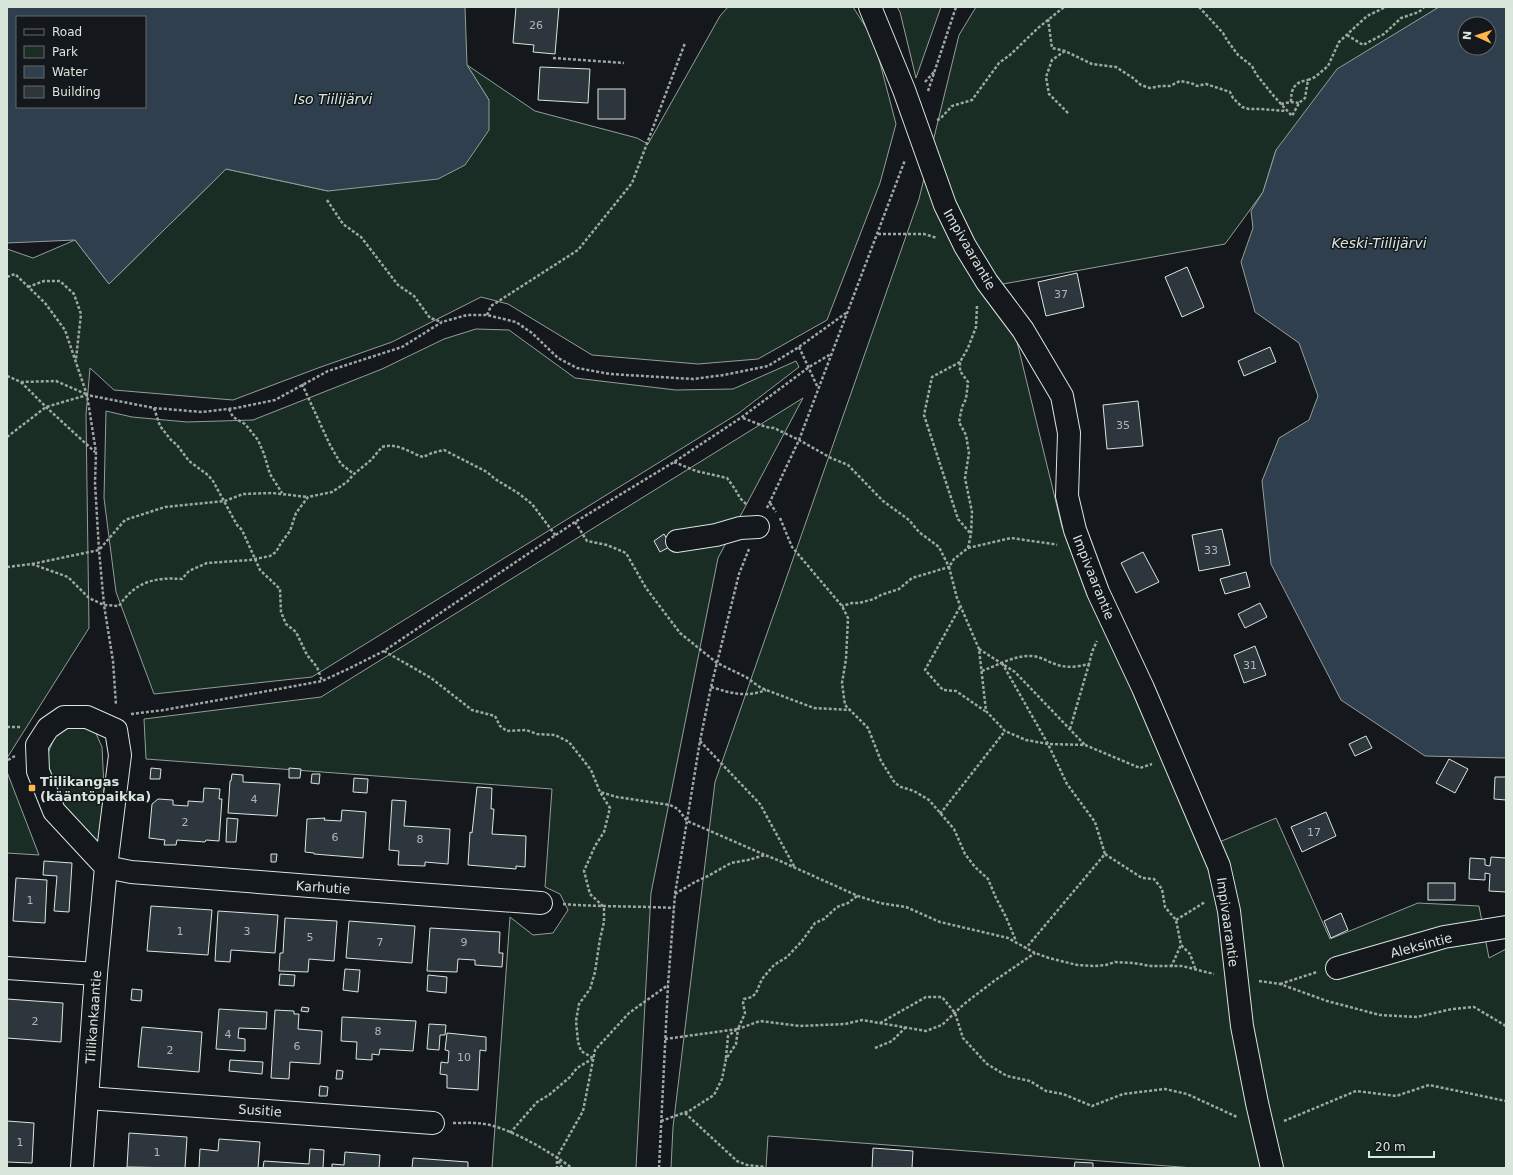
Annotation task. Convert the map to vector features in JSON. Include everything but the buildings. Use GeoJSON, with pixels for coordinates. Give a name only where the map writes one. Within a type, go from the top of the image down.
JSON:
{"type":"FeatureCollection","features":[{"type":"Feature","properties":{"kind":"street","name":"Impivaarantie"},"geometry":{"type":"LineString","coordinates":[[870,7],[904,90],[945,204],[965,246],[987,282],[1023,330],[1062,396],[1068,433],[1067,496],[1075,530],[1098,592],[1144,688],[1219,866],[1228,911],[1242,1026],[1272,1168]]}},
{"type":"Feature","properties":{"kind":"street"},"geometry":{"type":"LineString","coordinates":[[677,541],[716,535],[740,528],[754,518]]}},
{"type":"Feature","properties":{"kind":"street"},"geometry":{"type":"LineString","coordinates":[[106,867],[54,811],[38,771],[37,746],[48,728],[64,717],[87,717],[117,723]]}},
{"type":"Feature","properties":{"kind":"street","name":"Tiilikankaantie"},"geometry":{"type":"LineString","coordinates":[[82,1168],[96,974],[106,867],[120,755],[117,723]]}},
{"type":"Feature","properties":{"kind":"street","name":"Karhutie"},"geometry":{"type":"LineString","coordinates":[[106,867],[130,872],[541,903]]}},
{"type":"Feature","properties":{"kind":"street","name":"Aleksintie"},"geometry":{"type":"LineString","coordinates":[[1338,968],[1444,937],[1506,927]]}},
{"type":"Feature","properties":{"kind":"street"},"geometry":{"type":"LineString","coordinates":[[7,968],[96,974]]}},
{"type":"Feature","properties":{"kind":"street","name":"Susitie"},"geometry":{"type":"LineString","coordinates":[[87,1098],[433,1123]]}},
{"type":"Feature","properties":{"kind":"path"},"geometry":{"type":"LineString","coordinates":[[928,93],[956,7]]}},
{"type":"Feature","properties":{"kind":"path"},"geometry":{"type":"LineString","coordinates":[[799,347],[818,389],[918,127],[940,119],[952,106],[972,100],[999,63],[1064,7]]}},
{"type":"Feature","properties":{"kind":"path"},"geometry":{"type":"LineString","coordinates":[[1199,7],[1223,33],[1226,40],[1238,55],[1252,66],[1256,74],[1292,116],[1299,103],[1305,98],[1308,80]]}},
{"type":"Feature","properties":{"kind":"path"},"geometry":{"type":"LineString","coordinates":[[1290,102],[1291,93],[1294,86],[1301,81],[1316,77],[1328,66],[1339,42],[1367,16],[1386,7]]}},
{"type":"Feature","properties":{"kind":"path"},"geometry":{"type":"LineString","coordinates":[[1348,35],[1363,45],[1384,34],[1401,18],[1419,12],[1424,7]]}},
{"type":"Feature","properties":{"kind":"path"},"geometry":{"type":"LineString","coordinates":[[1048,20],[1052,48],[1065,51],[1092,64],[1116,67],[1141,85],[1150,88],[1170,86],[1180,81],[1197,86],[1206,84],[1230,92],[1233,98],[1242,107],[1249,110],[1287,110]]}},
{"type":"Feature","properties":{"kind":"path"},"geometry":{"type":"LineString","coordinates":[[487,315],[491,306],[578,250],[632,183],[685,43]]}},
{"type":"Feature","properties":{"kind":"path"},"geometry":{"type":"LineString","coordinates":[[1065,51],[1052,60],[1046,77],[1049,94],[1069,114]]}},
{"type":"Feature","properties":{"kind":"path"},"geometry":{"type":"LineString","coordinates":[[553,58],[624,63]]}},
{"type":"Feature","properties":{"kind":"path"},"geometry":{"type":"LineString","coordinates":[[1281,104],[1290,102],[1299,103]]}},
{"type":"Feature","properties":{"kind":"path"},"geometry":{"type":"LineString","coordinates":[[327,200],[343,224],[361,237],[398,285],[414,296],[430,318],[442,322]]}},
{"type":"Feature","properties":{"kind":"path"},"geometry":{"type":"LineString","coordinates":[[878,234],[924,234],[965,246]]}},
{"type":"Feature","properties":{"kind":"path"},"geometry":{"type":"LineString","coordinates":[[7,277],[15,274],[46,303],[57,317],[65,330],[87,395],[96,452],[95,483],[99,550],[104,605],[112,661],[117,723],[164,710],[322,681],[384,651],[575,522],[674,462],[742,417],[809,367],[831,354]]}},
{"type":"Feature","properties":{"kind":"path"},"geometry":{"type":"LineString","coordinates":[[28,287],[44,280],[60,281],[74,294],[81,314],[76,360]]}},
{"type":"Feature","properties":{"kind":"path"},"geometry":{"type":"LineString","coordinates":[[968,548],[971,534],[972,512],[965,478],[969,453],[966,435],[959,422],[962,407],[966,399],[968,382],[960,371],[960,362],[968,348],[976,327],[977,305],[987,282]]}},
{"type":"Feature","properties":{"kind":"path"},"geometry":{"type":"LineString","coordinates":[[21,382],[56,381],[87,395],[154,408],[202,412],[229,409],[274,400],[328,371],[402,347],[442,322],[467,315],[487,315],[516,322],[532,334],[558,358],[577,368],[610,374],[693,379],[724,375],[768,366],[799,347],[847,313]]}},
{"type":"Feature","properties":{"kind":"path"},"geometry":{"type":"LineString","coordinates":[[960,362],[932,377],[924,415],[958,519],[971,534]]}},
{"type":"Feature","properties":{"kind":"path"},"geometry":{"type":"LineString","coordinates":[[7,376],[21,382],[46,407],[96,452]]}},
{"type":"Feature","properties":{"kind":"path"},"geometry":{"type":"LineString","coordinates":[[302,384],[330,445],[341,464],[354,474]]}},
{"type":"Feature","properties":{"kind":"path"},"geometry":{"type":"LineString","coordinates":[[7,436],[46,407],[87,395]]}},
{"type":"Feature","properties":{"kind":"path"},"geometry":{"type":"LineString","coordinates":[[154,408],[160,426],[171,440],[177,445],[189,461],[208,475],[242,530],[260,570],[280,589],[281,612],[286,624],[296,632],[307,656],[317,667],[322,681]]}},
{"type":"Feature","properties":{"kind":"path"},"geometry":{"type":"LineString","coordinates":[[229,409],[232,417],[245,424],[258,440],[270,474],[282,494]]}},
{"type":"Feature","properties":{"kind":"path"},"geometry":{"type":"LineString","coordinates":[[742,417],[766,427],[774,428],[831,458],[848,465],[883,501],[909,520],[919,532],[939,547],[949,567],[960,607],[979,649],[986,711]]}},
{"type":"Feature","properties":{"kind":"path"},"geometry":{"type":"LineString","coordinates":[[7,567],[32,564],[99,550],[125,520],[165,507],[224,501],[243,494],[272,493],[308,497],[336,490],[371,460],[382,446],[401,448],[423,457],[438,451],[449,451],[462,460],[487,472],[532,504],[556,536]]}},
{"type":"Feature","properties":{"kind":"path"},"geometry":{"type":"LineString","coordinates":[[674,462],[696,471],[727,478],[754,518]]}},
{"type":"Feature","properties":{"kind":"path"},"geometry":{"type":"LineString","coordinates":[[32,564],[68,577],[88,598],[104,605],[119,606],[125,597],[138,586],[152,580],[164,578],[182,579],[189,571],[207,563],[255,559],[270,556],[276,552],[290,531],[296,513],[308,497]]}},
{"type":"Feature","properties":{"kind":"path"},"geometry":{"type":"LineString","coordinates":[[770,503],[779,517],[792,547],[842,606],[848,618],[846,659],[842,683],[845,705],[868,728],[881,762],[895,782],[901,787],[914,791],[929,800],[954,829],[965,854],[975,867],[988,879],[1016,942]]}},
{"type":"Feature","properties":{"kind":"path"},"geometry":{"type":"LineString","coordinates":[[575,522],[587,542],[607,545],[626,553],[646,588],[680,633],[717,663],[746,677],[761,688],[814,708],[850,710]]}},
{"type":"Feature","properties":{"kind":"path"},"geometry":{"type":"LineString","coordinates":[[842,606],[874,599],[899,588],[912,578],[949,567],[954,559],[968,548],[1011,538],[1053,544],[1085,558]]}},
{"type":"Feature","properties":{"kind":"path"},"geometry":{"type":"LineString","coordinates":[[960,607],[925,670],[943,690],[956,691],[986,711],[1005,731],[1026,740],[1048,744],[1085,745],[1140,768],[1174,758]]}},
{"type":"Feature","properties":{"kind":"path"},"geometry":{"type":"LineString","coordinates":[[1070,729],[1092,652],[1110,618]]}},
{"type":"Feature","properties":{"kind":"path"},"geometry":{"type":"LineString","coordinates":[[979,649],[1015,672],[1085,745]]}},
{"type":"Feature","properties":{"kind":"path"},"geometry":{"type":"LineString","coordinates":[[384,651],[431,678],[472,710],[495,716],[500,726],[507,731],[526,730],[537,734],[555,735],[569,742],[591,770],[600,792],[610,808],[604,832],[595,846],[584,870],[590,894],[604,906],[604,922],[595,972],[590,989],[580,1004],[576,1021],[578,1042],[581,1051],[593,1058]]}},
{"type":"Feature","properties":{"kind":"path"},"geometry":{"type":"LineString","coordinates":[[982,671],[1021,656],[1033,656],[1061,666],[1082,666],[1089,664]]}},
{"type":"Feature","properties":{"kind":"path"},"geometry":{"type":"LineString","coordinates":[[659,1168],[668,985],[675,894],[700,741],[717,663]]}},
{"type":"Feature","properties":{"kind":"path"},"geometry":{"type":"LineString","coordinates":[[1002,663],[1048,744],[1067,784],[1095,822],[1105,854],[1142,878],[1154,879],[1162,889],[1165,907],[1176,920],[1181,944],[1190,954],[1195,968]]}},
{"type":"Feature","properties":{"kind":"path"},"geometry":{"type":"LineString","coordinates":[[711,687],[736,695],[756,694],[766,689]]}},
{"type":"Feature","properties":{"kind":"path"},"geometry":{"type":"LineString","coordinates":[[940,814],[1005,731]]}},
{"type":"Feature","properties":{"kind":"path"},"geometry":{"type":"LineString","coordinates":[[700,741],[760,804],[795,868]]}},
{"type":"Feature","properties":{"kind":"path"},"geometry":{"type":"LineString","coordinates":[[600,792],[617,797],[670,805],[678,809],[687,821],[858,896],[880,903],[906,907],[940,922],[980,930],[1008,938],[1035,954],[1077,965],[1095,966],[1115,962],[1195,968],[1220,976],[1280,984],[1327,1001],[1380,1015],[1403,1018],[1417,1017],[1452,1009],[1474,1007],[1506,1026]]}},
{"type":"Feature","properties":{"kind":"path"},"geometry":{"type":"LineString","coordinates":[[1026,948],[1105,854]]}},
{"type":"Feature","properties":{"kind":"path"},"geometry":{"type":"LineString","coordinates":[[675,894],[731,863],[765,856]]}},
{"type":"Feature","properties":{"kind":"path"},"geometry":{"type":"LineString","coordinates":[[1176,920],[1224,890]]}},
{"type":"Feature","properties":{"kind":"path"},"geometry":{"type":"LineString","coordinates":[[726,1059],[736,1044],[738,1029],[746,1013],[743,1003],[744,999],[756,993],[762,979],[774,964],[787,956],[802,941],[815,923],[824,919],[837,907],[848,903],[858,896]]}},
{"type":"Feature","properties":{"kind":"path"},"geometry":{"type":"LineString","coordinates":[[541,903],[674,908]]}},
{"type":"Feature","properties":{"kind":"path"},"geometry":{"type":"LineString","coordinates":[[1171,967],[1181,944]]}},
{"type":"Feature","properties":{"kind":"path"},"geometry":{"type":"LineString","coordinates":[[665,1039],[738,1029],[760,1021],[800,1026],[845,1024],[862,1020],[926,1031],[942,1025],[994,981],[1035,954]]}},
{"type":"Feature","properties":{"kind":"path"},"geometry":{"type":"LineString","coordinates":[[1280,984],[1318,972],[1338,968]]}},
{"type":"Feature","properties":{"kind":"path"},"geometry":{"type":"LineString","coordinates":[[557,1168],[557,1157],[583,1111],[594,1050],[629,1013],[668,985]]}},
{"type":"Feature","properties":{"kind":"path"},"geometry":{"type":"LineString","coordinates":[[880,1023],[926,997],[942,997],[955,1013],[963,1038],[987,1064],[1007,1076],[1030,1081],[1046,1091],[1063,1094],[1092,1106],[1123,1094],[1165,1089],[1187,1094],[1264,1130],[1356,1091],[1396,1096],[1429,1085],[1506,1101]]}},
{"type":"Feature","properties":{"kind":"path"},"geometry":{"type":"LineString","coordinates":[[875,1048],[892,1041],[906,1027]]}},
{"type":"Feature","properties":{"kind":"path"},"geometry":{"type":"LineString","coordinates":[[661,1121],[685,1112],[714,1095],[722,1079],[728,1036],[738,1029]]}},
{"type":"Feature","properties":{"kind":"path"},"geometry":{"type":"LineString","coordinates":[[510,1132],[536,1102],[549,1095],[570,1077],[577,1068],[593,1058]]}},
{"type":"Feature","properties":{"kind":"path"},"geometry":{"type":"LineString","coordinates":[[685,1112],[737,1161],[747,1165],[765,1167]]}},
{"type":"Feature","properties":{"kind":"path"},"geometry":{"type":"LineString","coordinates":[[433,1123],[471,1123],[490,1125],[510,1132],[557,1157],[572,1168]]}},
{"type":"Feature","properties":{"kind":"path"},"geometry":{"type":"LineString","coordinates":[[557,1157],[562,1168]]}},
{"type":"Feature","properties":{"kind":"green space"},"geometry":{"type":"Polygon","coordinates":[[[728,7],[853,7],[874,40],[896,124],[880,183],[827,320],[758,359],[698,364],[592,355],[508,304],[481,297],[392,342],[233,400],[114,390],[90,368],[86,415],[89,628],[7,758],[7,249],[33,258],[75,240],[109,284],[226,169],[328,191],[489,100],[467,65],[535,111],[637,138],[648,144],[720,16],[728,7]]]}},
{"type":"Feature","properties":{"kind":"green space"},"geometry":{"type":"Polygon","coordinates":[[[897,7],[941,7],[916,78],[900,12],[897,7]]]}},
{"type":"Feature","properties":{"kind":"green space"},"geometry":{"type":"Polygon","coordinates":[[[976,7],[1439,7],[1411,25],[1276,150],[1263,192],[1225,244],[1003,284],[1062,527],[1203,849],[1276,818],[1330,939],[1418,903],[1479,906],[1489,958],[1506,949],[1506,1168],[1194,1168],[768,1136],[766,1168],[671,1168],[673,1127],[715,782],[919,199],[959,35],[976,7]]]}},
{"type":"Feature","properties":{"kind":"green space"},"geometry":{"type":"Polygon","coordinates":[[[476,329],[509,330],[575,378],[676,390],[733,389],[796,361],[799,367],[739,413],[312,677],[154,694],[116,592],[104,498],[106,411],[132,417],[187,422],[253,420],[382,369],[444,339],[476,329]]]}},
{"type":"Feature","properties":{"kind":"green space"},"geometry":{"type":"Polygon","coordinates":[[[803,398],[718,558],[651,893],[636,1168],[492,1168],[510,917],[533,935],[553,933],[568,910],[560,894],[545,887],[552,789],[146,759],[144,719],[321,697],[803,398]]]}},
{"type":"Feature","properties":{"kind":"green space"},"geometry":{"type":"Polygon","coordinates":[[[81,725],[94,729],[102,747],[104,788],[99,844],[95,848],[51,789],[46,758],[56,734],[65,727],[81,725]]]}},
{"type":"Feature","properties":{"kind":"green space"},"geometry":{"type":"Polygon","coordinates":[[[7,772],[39,855],[7,853],[7,772]]]}},
{"type":"Feature","properties":{"kind":"water","name":"Iso Tiilijärvi"},"geometry":{"type":"Polygon","coordinates":[[[7,7],[465,7],[467,65],[489,100],[489,130],[465,165],[438,179],[328,191],[226,169],[109,284],[75,240],[7,243],[7,7]]]}},
{"type":"Feature","properties":{"kind":"water","name":"Keski-Tiilijärvi"},"geometry":{"type":"Polygon","coordinates":[[[1439,7],[1506,7],[1506,758],[1425,756],[1341,700],[1271,564],[1262,481],[1279,438],[1309,420],[1318,396],[1299,343],[1255,312],[1241,262],[1253,228],[1251,211],[1263,192],[1276,150],[1337,69],[1439,7]]]}},
{"type":"Feature","properties":{"kind":"place","name":"Tiilikangas (kääntöpaikka)"},"geometry":{"type":"Point","coordinates":[32,788]}}]}
